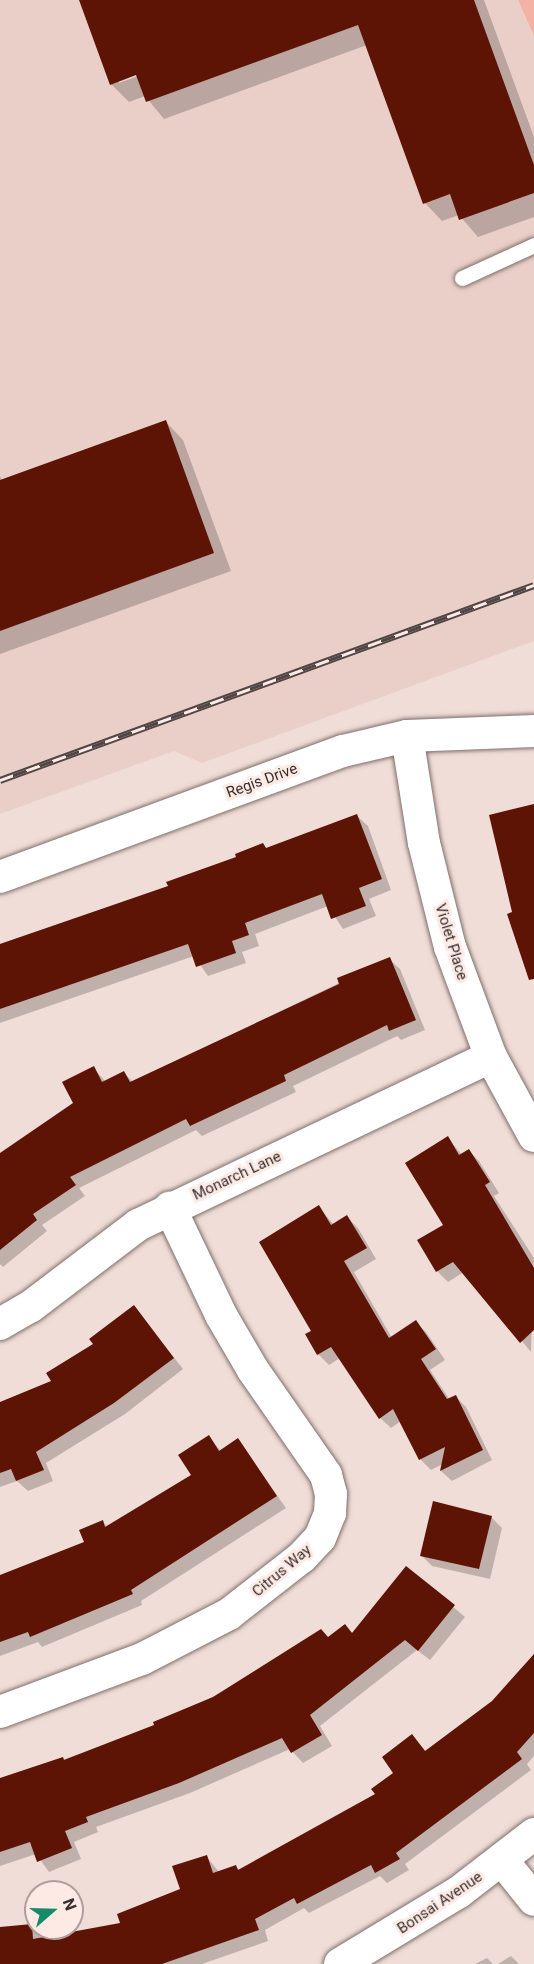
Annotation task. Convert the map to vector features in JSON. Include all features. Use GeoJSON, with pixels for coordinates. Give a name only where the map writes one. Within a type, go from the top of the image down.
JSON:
{"type":"FeatureCollection","features":[{"type":"Feature","properties":{"kind":"street","name":"Regis Drive"},"geometry":{"type":"LineString","coordinates":[[0,877],[343,751],[407,736],[534,731]]}},
{"type":"Feature","properties":{"kind":"street","name":"Violet Place"},"geometry":{"type":"LineString","coordinates":[[407,736],[436,893],[450,947],[491,1057],[534,1136]]}},
{"type":"Feature","properties":{"kind":"street","name":"Monarch Lane"},"geometry":{"type":"LineString","coordinates":[[0,1324],[30,1307],[100,1251],[170,1208],[491,1057]]}},
{"type":"Feature","properties":{"kind":"street","name":"Citrus Way"},"geometry":{"type":"LineString","coordinates":[[0,1712],[142,1659],[229,1614],[302,1557],[320,1538],[330,1513],[331,1494],[326,1475],[247,1361],[221,1315],[170,1208]]}},
{"type":"Feature","properties":{"kind":"street","name":"Bonsai Avenue"},"geometry":{"type":"LineString","coordinates":[[340,1964],[422,1916],[502,1860],[534,1834]]}},
{"type":"Feature","properties":{"kind":"street"},"geometry":{"type":"LineString","coordinates":[[502,1860],[534,1900]]}},
{"type":"Feature","properties":{"kind":"lane"},"geometry":{"type":"LineString","coordinates":[[462,278],[534,245]]}},
{"type":"Feature","properties":{"kind":"shaded area"},"geometry":{"type":"Polygon","coordinates":[[[0,0],[518,0],[534,36],[534,641],[202,763],[174,751],[0,814],[0,0]]]}},
{"type":"Feature","properties":{"kind":"shaded area"},"geometry":{"type":"Polygon","coordinates":[[[518,0],[534,0],[534,36],[518,0]]]}},
{"type":"Feature","properties":{"kind":"building"},"geometry":{"type":"Polygon","coordinates":[[[79,0],[474,0],[534,165],[534,193],[459,220],[450,194],[423,204],[358,25],[146,102],[136,75],[110,85],[79,0]]]}},
{"type":"Feature","properties":{"kind":"building"},"geometry":{"type":"Polygon","coordinates":[[[166,420],[214,553],[0,631],[0,480],[166,420]]]}},
{"type":"Feature","properties":{"kind":"building"},"geometry":{"type":"Polygon","coordinates":[[[534,804],[534,979],[529,980],[507,914],[512,912],[489,815],[534,804]]]}},
{"type":"Feature","properties":{"kind":"building"},"geometry":{"type":"Polygon","coordinates":[[[357,814],[382,879],[359,888],[366,906],[331,919],[322,894],[245,923],[249,935],[232,941],[236,953],[196,967],[188,944],[0,1009],[0,944],[168,886],[166,882],[236,857],[235,854],[263,843],[266,848],[357,814]]]}},
{"type":"Feature","properties":{"kind":"building"},"geometry":{"type":"Polygon","coordinates":[[[390,957],[416,1020],[389,1031],[387,1025],[284,1075],[286,1081],[190,1126],[186,1119],[70,1177],[76,1185],[33,1214],[37,1220],[0,1250],[0,1153],[73,1103],[62,1082],[94,1066],[102,1082],[124,1071],[130,1082],[339,984],[337,978],[390,957]]]}},
{"type":"Feature","properties":{"kind":"building"},"geometry":{"type":"Polygon","coordinates":[[[448,1136],[459,1155],[469,1149],[490,1182],[485,1185],[534,1268],[534,1330],[520,1343],[453,1262],[436,1272],[417,1240],[443,1225],[405,1163],[448,1136]]]}},
{"type":"Feature","properties":{"kind":"building"},"geometry":{"type":"Polygon","coordinates":[[[319,1205],[331,1225],[347,1215],[367,1248],[344,1261],[389,1338],[416,1320],[436,1349],[421,1359],[447,1399],[456,1395],[483,1450],[440,1471],[445,1447],[419,1460],[393,1409],[379,1419],[331,1347],[317,1355],[305,1334],[311,1331],[259,1242],[319,1205]]]}},
{"type":"Feature","properties":{"kind":"building"},"geometry":{"type":"Polygon","coordinates":[[[134,1305],[174,1358],[114,1403],[36,1452],[44,1470],[16,1481],[11,1469],[0,1473],[0,1402],[51,1381],[46,1373],[93,1344],[89,1339],[134,1305]]]}},
{"type":"Feature","properties":{"kind":"building"},"geometry":{"type":"Polygon","coordinates":[[[209,1435],[219,1451],[238,1438],[277,1496],[131,1590],[133,1594],[30,1637],[28,1632],[0,1642],[0,1575],[84,1542],[79,1530],[103,1520],[105,1527],[191,1475],[178,1455],[209,1435]]]}},
{"type":"Feature","properties":{"kind":"building"},"geometry":{"type":"Polygon","coordinates":[[[433,1501],[492,1516],[479,1569],[420,1556],[433,1501]]]}},
{"type":"Feature","properties":{"kind":"building"},"geometry":{"type":"Polygon","coordinates":[[[406,1566],[455,1605],[418,1651],[405,1640],[310,1715],[322,1735],[291,1753],[282,1738],[179,1783],[86,1817],[88,1822],[65,1831],[72,1848],[37,1862],[30,1842],[0,1852],[0,1778],[63,1757],[64,1760],[154,1725],[153,1722],[213,1697],[321,1629],[328,1637],[345,1624],[352,1633],[406,1566]]]}},
{"type":"Feature","properties":{"kind":"building"},"geometry":{"type":"Polygon","coordinates":[[[534,1654],[534,1733],[517,1752],[522,1759],[396,1853],[400,1859],[375,1873],[371,1865],[297,1904],[294,1898],[255,1919],[259,1930],[162,1964],[0,1964],[0,1927],[24,1925],[24,1940],[84,1940],[84,1930],[120,1923],[117,1914],[180,1889],[172,1866],[207,1855],[213,1873],[236,1865],[238,1870],[375,1794],[371,1789],[393,1773],[382,1757],[412,1734],[425,1751],[492,1701],[534,1654]]]}},
{"type":"Feature","properties":{"kind":"railway"},"geometry":{"type":"LineString","coordinates":[[0,780],[534,585]]}}]}
